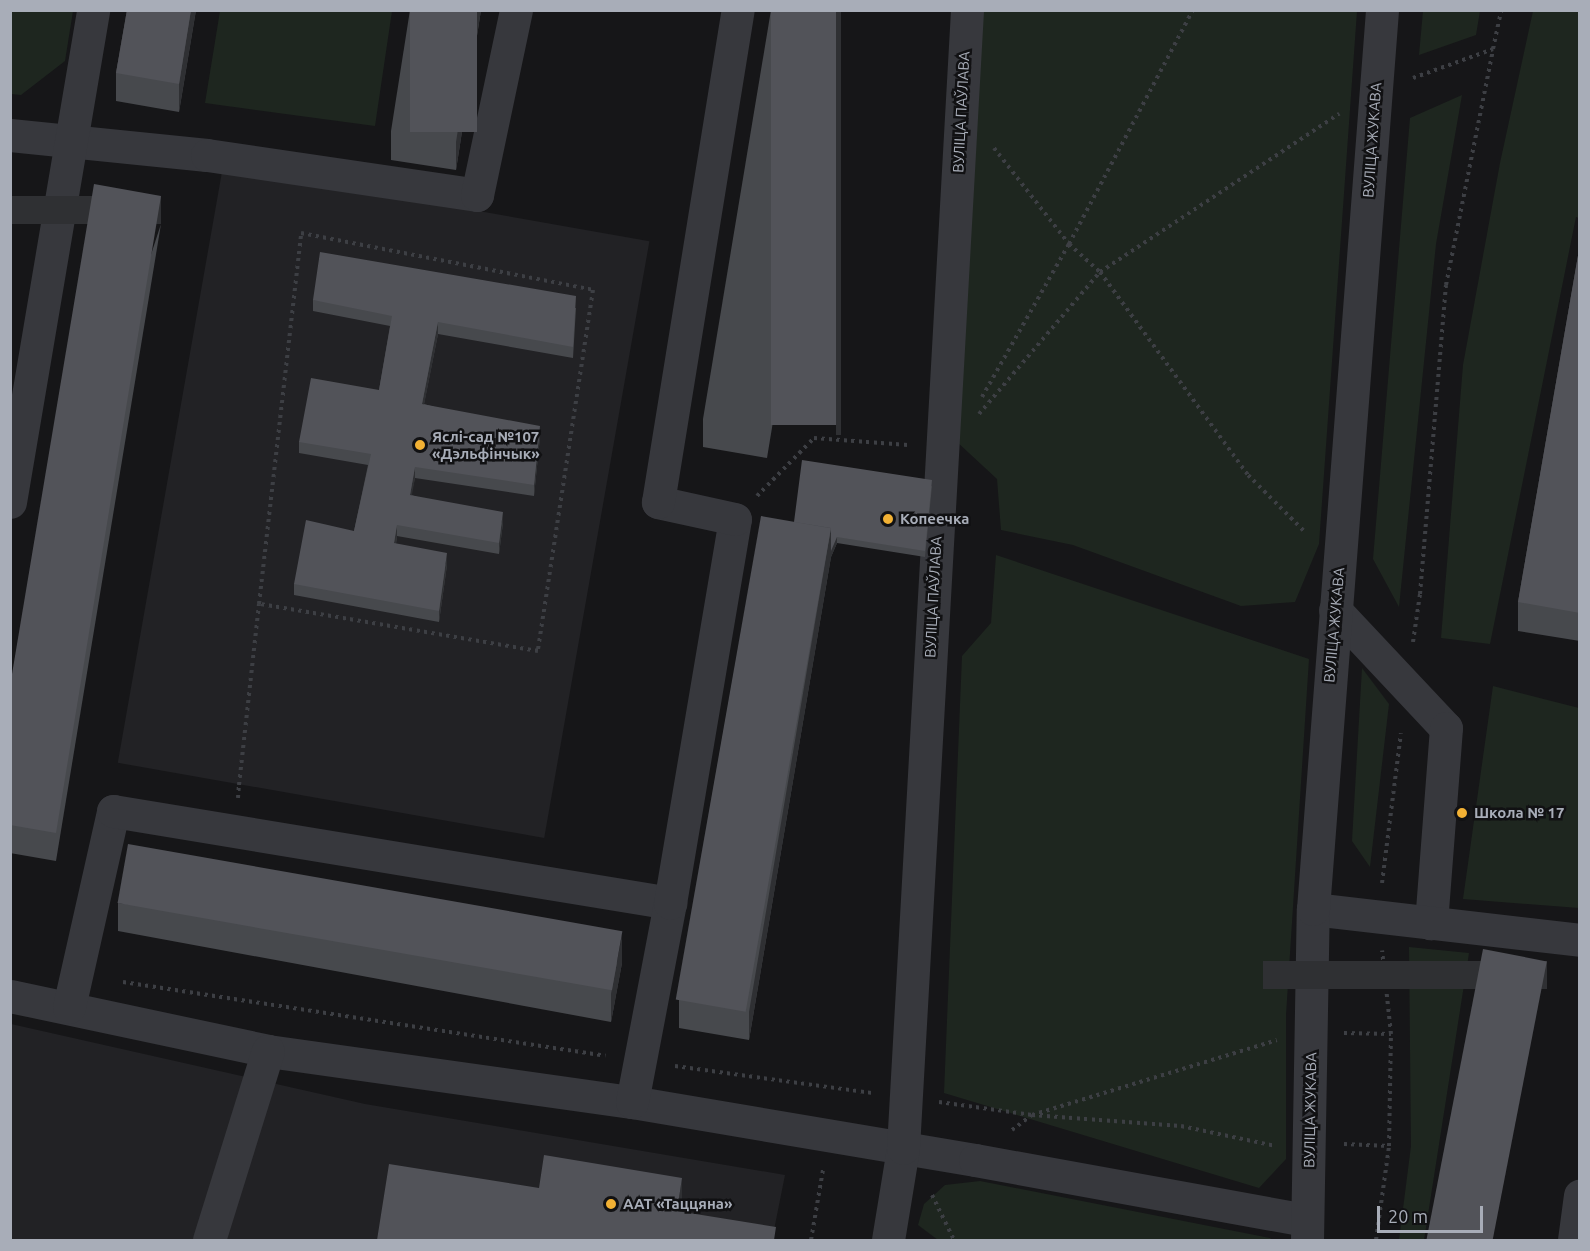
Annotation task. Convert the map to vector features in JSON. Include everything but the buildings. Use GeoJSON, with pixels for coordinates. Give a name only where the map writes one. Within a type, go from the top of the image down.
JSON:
{"type":"FeatureCollection","features":[{"type":"Feature","properties":{"kind":"street"},"geometry":{"type":"LineString","coordinates":[[10,501],[93,10]]}},
{"type":"Feature","properties":{"kind":"street"},"geometry":{"type":"LineString","coordinates":[[10,135],[207,155],[477,195],[516,10]]}},
{"type":"Feature","properties":{"kind":"street"},"geometry":{"type":"LineString","coordinates":[[632,1102],[670,903],[735,519],[658,502],[738,10]]}},
{"type":"Feature","properties":{"kind":"street","name":"ВУЛІЦА ПАЎЛАВА"},"geometry":{"type":"LineString","coordinates":[[889,1239],[903,1148],[967,10]]}},
{"type":"Feature","properties":{"kind":"street","name":"ВУЛІЦА ЖУКАВА"},"geometry":{"type":"LineString","coordinates":[[1306,1230],[1313,909],[1382,10]]}},
{"type":"Feature","properties":{"kind":"street"},"geometry":{"type":"LineString","coordinates":[[1335,610],[1446,728],[1431,923]]}},
{"type":"Feature","properties":{"kind":"street"},"geometry":{"type":"LineString","coordinates":[[69,1007],[113,811],[670,903]]}},
{"type":"Feature","properties":{"kind":"street"},"geometry":{"type":"LineString","coordinates":[[1313,909],[1580,940]]}},
{"type":"Feature","properties":{"kind":"street"},"geometry":{"type":"LineString","coordinates":[[10,996],[268,1051],[632,1102],[903,1148],[1306,1230]]}},
{"type":"Feature","properties":{"kind":"street"},"geometry":{"type":"LineString","coordinates":[[209,1240],[268,1051]]}},
{"type":"Feature","properties":{"kind":"street"},"geometry":{"type":"LineString","coordinates":[[1574,1240],[1580,1195]]}},
{"type":"Feature","properties":{"kind":"path"},"geometry":{"type":"LineString","coordinates":[[980,400],[1068,244],[1193,10]]}},
{"type":"Feature","properties":{"kind":"path"},"geometry":{"type":"LineString","coordinates":[[1405,642],[1412,651],[1420,594],[1446,285],[1501,10]]}},
{"type":"Feature","properties":{"kind":"path"},"geometry":{"type":"LineString","coordinates":[[735,519],[814,438],[941,447],[956,441],[1100,272],[1375,92],[1493,49]]}},
{"type":"Feature","properties":{"kind":"path"},"geometry":{"type":"LineString","coordinates":[[961,105],[1068,244],[1100,272],[1248,475],[1339,565]]}},
{"type":"Feature","properties":{"kind":"path"},"geometry":{"type":"LineString","coordinates":[[236,831],[259,604],[301,233],[592,290],[538,651],[259,604]]}},
{"type":"Feature","properties":{"kind":"path"},"geometry":{"type":"LineString","coordinates":[[1376,1240],[1389,1146],[1391,1034],[1379,917],[1387,834],[1407,686]]}},
{"type":"Feature","properties":{"kind":"path"},"geometry":{"type":"LineString","coordinates":[[76,974],[640,1061],[1032,1115],[1267,1043],[1312,1032],[1391,1034]]}},
{"type":"Feature","properties":{"kind":"path"},"geometry":{"type":"LineString","coordinates":[[811,1240],[827,1135]]}},
{"type":"Feature","properties":{"kind":"path"},"geometry":{"type":"LineString","coordinates":[[1343,1144],[1389,1146]]}},
{"type":"Feature","properties":{"kind":"shaded area"},"geometry":{"type":"Polygon","coordinates":[[[11,10],[73,11],[65,61],[21,95],[11,94],[11,10]]]}},
{"type":"Feature","properties":{"kind":"shaded area"},"geometry":{"type":"Polygon","coordinates":[[[220,11],[392,11],[375,126],[205,103],[220,11]]]}},
{"type":"Feature","properties":{"kind":"shaded area"},"geometry":{"type":"Polygon","coordinates":[[[983,11],[1357,11],[1319,544],[1295,602],[1241,606],[1073,545],[1001,530],[997,479],[956,441],[983,11]]]}},
{"type":"Feature","properties":{"kind":"shaded area"},"geometry":{"type":"Polygon","coordinates":[[[1423,11],[1480,11],[1476,35],[1419,55],[1423,11]]]}},
{"type":"Feature","properties":{"kind":"shaded area"},"geometry":{"type":"Polygon","coordinates":[[[1533,11],[1579,11],[1579,218],[1576,217],[1490,644],[1441,638],[1463,365],[1500,163],[1533,11]]]}},
{"type":"Feature","properties":{"kind":"shaded area"},"geometry":{"type":"Polygon","coordinates":[[[1462,95],[1436,244],[1399,607],[1373,559],[1410,118],[1462,95]]]}},
{"type":"Feature","properties":{"kind":"shaded area"},"geometry":{"type":"Polygon","coordinates":[[[223,166],[649,241],[544,838],[118,763],[223,166]]]}},
{"type":"Feature","properties":{"kind":"shaded area"},"geometry":{"type":"Polygon","coordinates":[[[996,555],[1309,659],[1286,1015],[1286,1159],[1259,1188],[944,1093],[962,656],[991,623],[996,555]]]}},
{"type":"Feature","properties":{"kind":"shaded area"},"geometry":{"type":"Polygon","coordinates":[[[1362,668],[1389,704],[1370,867],[1352,841],[1362,668]]]}},
{"type":"Feature","properties":{"kind":"shaded area"},"geometry":{"type":"Polygon","coordinates":[[[1493,686],[1579,708],[1579,908],[1463,899],[1493,686]]]}},
{"type":"Feature","properties":{"kind":"shaded area"},"geometry":{"type":"Polygon","coordinates":[[[1409,947],[1469,953],[1424,1240],[1399,1240],[1411,1146],[1409,947]]]}},
{"type":"Feature","properties":{"kind":"shaded area"},"geometry":{"type":"Polygon","coordinates":[[[11,1024],[365,1104],[785,1175],[772,1240],[11,1240],[11,1024]]]}},
{"type":"Feature","properties":{"kind":"shaded area"},"geometry":{"type":"Polygon","coordinates":[[[980,1181],[1272,1240],[938,1240],[918,1225],[924,1204],[945,1185],[980,1181]]]}},
{"type":"Feature","properties":{"kind":"place","name":"Яслі-сад №107 «Дэльфінчык»"},"geometry":{"type":"Point","coordinates":[420,445]}},
{"type":"Feature","properties":{"kind":"place","name":"Копеечка"},"geometry":{"type":"Point","coordinates":[888,519]}},
{"type":"Feature","properties":{"kind":"place","name":"Школа № 17"},"geometry":{"type":"Point","coordinates":[1462,813]}},
{"type":"Feature","properties":{"kind":"place","name":"ААТ «Таццяна»"},"geometry":{"type":"Point","coordinates":[611,1204]}}]}
